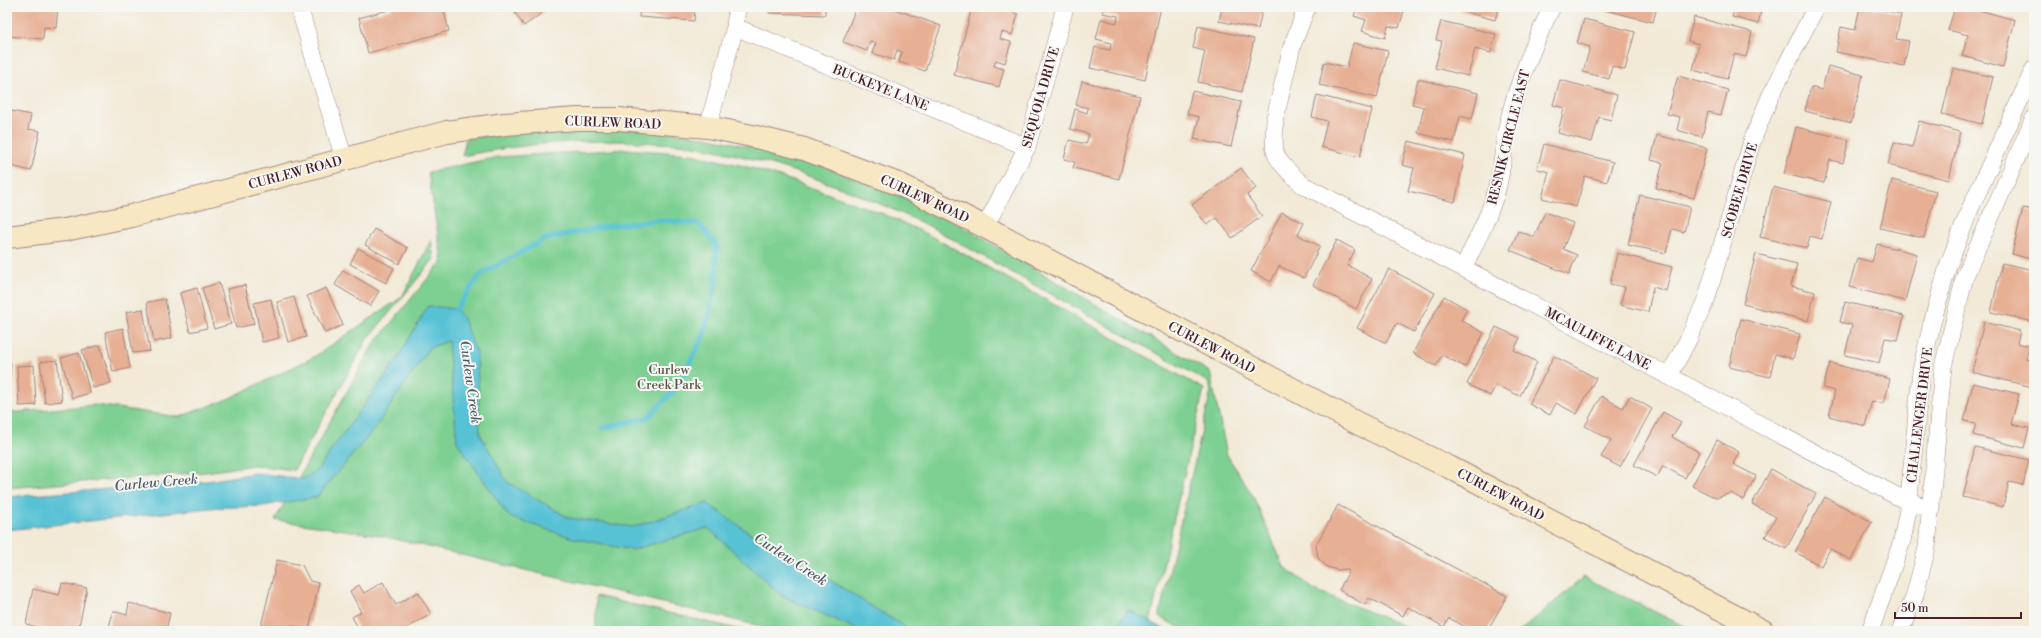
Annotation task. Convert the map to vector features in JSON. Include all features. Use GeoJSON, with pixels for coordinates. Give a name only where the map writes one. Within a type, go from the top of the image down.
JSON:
{"type":"FeatureCollection","features":[{"type":"Feature","properties":{"kind":"main road","name":"CURLEW ROAD"},"geometry":{"type":"LineString","coordinates":[[7,237],[65,230],[131,216],[447,132],[505,124],[578,119],[619,119],[708,127],[804,149],[851,165],[901,186],[985,227],[1361,425],[1449,467],[1763,631]]}},
{"type":"Feature","properties":{"kind":"street"},"geometry":{"type":"LineString","coordinates":[[299,7],[344,159]]}},
{"type":"Feature","properties":{"kind":"street"},"geometry":{"type":"LineString","coordinates":[[708,127],[735,27],[738,7]]}},
{"type":"Feature","properties":{"kind":"street","name":"SEQUOIA DRIVE"},"geometry":{"type":"LineString","coordinates":[[985,227],[1027,147],[1065,7]]}},
{"type":"Feature","properties":{"kind":"street","name":"MCAULIFFE LANE"},"geometry":{"type":"LineString","coordinates":[[1307,7],[1292,46],[1275,118],[1275,152],[1290,174],[1303,185],[1908,502],[1932,509]]}},
{"type":"Feature","properties":{"kind":"street","name":"RESNIK CIRCLE EAST"},"geometry":{"type":"LineString","coordinates":[[1463,268],[1489,214],[1497,188],[1508,124],[1522,73],[1535,41],[1552,7]]}},
{"type":"Feature","properties":{"kind":"street","name":"SCOBEE DRIVE"},"geometry":{"type":"LineString","coordinates":[[1669,376],[1707,297],[1752,141],[1770,97],[1816,7]]}},
{"type":"Feature","properties":{"kind":"street","name":"BUCKEYE LANE"},"geometry":{"type":"LineString","coordinates":[[735,27],[1027,147]]}},
{"type":"Feature","properties":{"kind":"street","name":"CHALLENGER DRIVE"},"geometry":{"type":"LineString","coordinates":[[1870,631],[1902,541],[1908,502],[1921,372],[1932,323],[1954,250],[2034,69]]}},
{"type":"Feature","properties":{"kind":"street","name":"CHALLENGER DRIVE"},"geometry":{"type":"LineString","coordinates":[[1900,631],[1914,598],[1927,548],[1932,509],[1942,374],[1965,276],[2034,118]]}},
{"type":"Feature","properties":{"kind":"street"},"geometry":{"type":"LineString","coordinates":[[2006,131],[2024,140]]}},
{"type":"Feature","properties":{"kind":"street"},"geometry":{"type":"LineString","coordinates":[[1954,250],[1973,259]]}},
{"type":"Feature","properties":{"kind":"street"},"geometry":{"type":"LineString","coordinates":[[1921,372],[1942,374]]}},
{"type":"Feature","properties":{"kind":"green space"},"geometry":{"type":"Polygon","coordinates":[[[578,129],[643,129],[706,137],[801,158],[906,198],[960,225],[1210,372],[1227,455],[1253,496],[1284,567],[1315,590],[1417,631],[1186,631],[1159,617],[1211,391],[1208,382],[929,226],[843,189],[784,168],[754,159],[689,145],[607,141],[582,141],[533,145],[462,156],[466,139],[505,133],[578,129]]]}},
{"type":"Feature","properties":{"kind":"green space","name":"Curlew Creek Park"},"geometry":{"type":"Polygon","coordinates":[[[627,149],[691,154],[748,167],[796,182],[881,213],[925,233],[973,259],[1204,389],[1148,631],[781,631],[378,535],[275,520],[373,345],[442,261],[428,172],[498,157],[627,149]]]}},
{"type":"Feature","properties":{"kind":"green space"},"geometry":{"type":"Polygon","coordinates":[[[431,240],[434,259],[366,341],[294,470],[254,465],[206,472],[7,488],[7,413],[96,405],[179,417],[228,399],[314,357],[402,297],[431,240]]]}},
{"type":"Feature","properties":{"kind":"green space"},"geometry":{"type":"Polygon","coordinates":[[[1584,577],[1694,631],[1520,631],[1584,577]]]}},
{"type":"Feature","properties":{"kind":"green space"},"geometry":{"type":"Polygon","coordinates":[[[596,596],[746,631],[596,631],[596,596]]]}},
{"type":"Feature","properties":{"kind":"water","name":"Curlew Creek"},"geometry":{"type":"Polygon","coordinates":[[[428,306],[456,309],[462,316],[477,354],[480,434],[507,482],[569,518],[633,527],[707,503],[758,539],[833,582],[911,631],[861,631],[782,596],[708,528],[632,550],[573,538],[509,517],[457,442],[448,341],[429,348],[375,428],[317,497],[262,506],[210,508],[7,530],[7,497],[207,481],[255,473],[303,479],[317,470],[396,361],[428,306]]]}},
{"type":"Feature","properties":{"kind":"water"},"geometry":{"type":"Polygon","coordinates":[[[1128,610],[1168,631],[1113,631],[1128,610]]]}},
{"type":"Feature","properties":{"kind":"building"},"geometry":{"type":"Polygon","coordinates":[[[7,7],[58,7],[56,28],[44,27],[43,39],[7,36],[9,12],[7,12],[7,7]]]}},
{"type":"Feature","properties":{"kind":"building"},"geometry":{"type":"Polygon","coordinates":[[[391,7],[443,7],[449,31],[368,53],[359,18],[392,9],[391,7]]]}},
{"type":"Feature","properties":{"kind":"building"},"geometry":{"type":"Polygon","coordinates":[[[511,7],[550,7],[524,26],[511,7]]]}},
{"type":"Feature","properties":{"kind":"building"},"geometry":{"type":"Polygon","coordinates":[[[640,7],[695,7],[694,21],[639,17],[640,7]]]}},
{"type":"Feature","properties":{"kind":"building"},"geometry":{"type":"Polygon","coordinates":[[[769,7],[825,7],[825,15],[769,13],[769,7]]]}},
{"type":"Feature","properties":{"kind":"building"},"geometry":{"type":"Polygon","coordinates":[[[856,7],[889,7],[941,26],[925,71],[899,62],[902,52],[897,50],[894,60],[872,53],[876,43],[870,41],[867,51],[843,42],[856,7]]]}},
{"type":"Feature","properties":{"kind":"building"},"geometry":{"type":"Polygon","coordinates":[[[972,7],[993,7],[1018,14],[1012,35],[1002,32],[1000,39],[1011,42],[1005,63],[996,60],[994,66],[1004,69],[999,87],[954,75],[972,7]]]}},
{"type":"Feature","properties":{"kind":"building"},"geometry":{"type":"Polygon","coordinates":[[[1104,7],[1161,7],[1145,80],[1090,68],[1095,47],[1110,50],[1111,43],[1096,39],[1101,19],[1117,23],[1118,16],[1102,13],[1104,7]]]}},
{"type":"Feature","properties":{"kind":"building"},"geometry":{"type":"Polygon","coordinates":[[[1222,7],[1263,7],[1258,29],[1219,21],[1222,7]]]}},
{"type":"Feature","properties":{"kind":"building"},"geometry":{"type":"Polygon","coordinates":[[[1357,7],[1405,7],[1399,28],[1388,26],[1385,38],[1362,31],[1366,20],[1354,16],[1357,7]]]}},
{"type":"Feature","properties":{"kind":"building"},"geometry":{"type":"Polygon","coordinates":[[[1458,7],[1499,7],[1495,20],[1458,10],[1458,7]]]}},
{"type":"Feature","properties":{"kind":"building"},"geometry":{"type":"Polygon","coordinates":[[[1593,7],[1657,7],[1653,22],[1593,7]]]}},
{"type":"Feature","properties":{"kind":"building"},"geometry":{"type":"Polygon","coordinates":[[[1735,7],[1762,7],[1758,24],[1732,17],[1735,7]]]}},
{"type":"Feature","properties":{"kind":"building"},"geometry":{"type":"Polygon","coordinates":[[[1860,7],[1871,7],[1901,14],[1896,39],[1909,41],[1904,66],[1836,52],[1841,27],[1855,30],[1860,7]]]}},
{"type":"Feature","properties":{"kind":"building"},"geometry":{"type":"Polygon","coordinates":[[[1955,7],[1968,7],[2015,20],[2003,67],[1962,56],[1968,35],[1948,30],[1955,7]]]}},
{"type":"Feature","properties":{"kind":"building"},"geometry":{"type":"Polygon","coordinates":[[[1694,17],[1752,32],[1746,57],[1734,54],[1727,79],[1693,70],[1699,44],[1688,41],[1694,17]]]}},
{"type":"Feature","properties":{"kind":"building"},"geometry":{"type":"Polygon","coordinates":[[[1584,19],[1635,32],[1625,70],[1612,66],[1609,79],[1583,72],[1590,47],[1577,43],[1584,19]]]}},
{"type":"Feature","properties":{"kind":"building"},"geometry":{"type":"Polygon","coordinates":[[[1441,21],[1496,34],[1491,53],[1475,49],[1468,76],[1435,68],[1442,41],[1436,40],[1441,21]]]}},
{"type":"Feature","properties":{"kind":"building"},"geometry":{"type":"Polygon","coordinates":[[[1198,26],[1254,39],[1242,92],[1198,82],[1205,51],[1193,48],[1198,26]]]}},
{"type":"Feature","properties":{"kind":"building"},"geometry":{"type":"Polygon","coordinates":[[[1353,43],[1388,51],[1377,98],[1319,85],[1324,62],[1347,67],[1353,43]]]}},
{"type":"Feature","properties":{"kind":"building"},"geometry":{"type":"Polygon","coordinates":[[[1828,66],[1863,75],[1851,123],[1805,111],[1811,87],[1822,90],[1828,66]]]}},
{"type":"Feature","properties":{"kind":"building"},"geometry":{"type":"Polygon","coordinates":[[[1953,68],[1993,77],[1982,124],[1942,114],[1953,68]]]}},
{"type":"Feature","properties":{"kind":"building"},"geometry":{"type":"Polygon","coordinates":[[[1678,76],[1728,90],[1721,115],[1708,112],[1702,137],[1677,130],[1680,117],[1667,114],[1678,76]]]}},
{"type":"Feature","properties":{"kind":"building"},"geometry":{"type":"Polygon","coordinates":[[[1418,79],[1478,93],[1472,119],[1460,116],[1454,142],[1418,133],[1424,107],[1412,104],[1418,79]]]}},
{"type":"Feature","properties":{"kind":"building"},"geometry":{"type":"Polygon","coordinates":[[[1560,80],[1617,95],[1611,120],[1599,117],[1592,142],[1558,133],[1564,108],[1553,105],[1560,80]]]}},
{"type":"Feature","properties":{"kind":"building"},"geometry":{"type":"Polygon","coordinates":[[[1082,81],[1140,96],[1119,179],[1073,168],[1075,162],[1064,159],[1069,140],[1086,144],[1089,134],[1070,129],[1075,109],[1087,113],[1088,108],[1076,105],[1082,81]]]}},
{"type":"Feature","properties":{"kind":"building"},"geometry":{"type":"Polygon","coordinates":[[[1192,91],[1241,102],[1231,147],[1194,139],[1199,117],[1187,114],[1192,91]]]}},
{"type":"Feature","properties":{"kind":"building"},"geometry":{"type":"Polygon","coordinates":[[[1317,95],[1372,109],[1360,157],[1321,147],[1327,121],[1312,117],[1317,95]]]}},
{"type":"Feature","properties":{"kind":"building"},"geometry":{"type":"Polygon","coordinates":[[[7,110],[31,115],[28,129],[40,131],[31,171],[7,165],[7,110]]]}},
{"type":"Feature","properties":{"kind":"building"},"geometry":{"type":"Polygon","coordinates":[[[1919,121],[1960,132],[1949,180],[1888,165],[1894,142],[1912,147],[1919,121]]]}},
{"type":"Feature","properties":{"kind":"building"},"geometry":{"type":"Polygon","coordinates":[[[1796,127],[1849,140],[1843,163],[1830,160],[1824,183],[1784,174],[1796,127]]]}},
{"type":"Feature","properties":{"kind":"building"},"geometry":{"type":"Polygon","coordinates":[[[1657,135],[1707,148],[1694,198],[1656,188],[1663,163],[1651,160],[1657,135]]]}},
{"type":"Feature","properties":{"kind":"building"},"geometry":{"type":"Polygon","coordinates":[[[1408,141],[1465,155],[1455,202],[1408,191],[1414,168],[1402,165],[1408,141]]]}},
{"type":"Feature","properties":{"kind":"building"},"geometry":{"type":"Polygon","coordinates":[[[1544,144],[1613,162],[1607,182],[1585,176],[1576,207],[1542,198],[1549,172],[1537,169],[1544,144]]]}},
{"type":"Feature","properties":{"kind":"building"},"geometry":{"type":"Polygon","coordinates":[[[1241,168],[1256,188],[1247,195],[1262,216],[1232,238],[1217,218],[1207,225],[1192,205],[1241,168]]]}},
{"type":"Feature","properties":{"kind":"building"},"geometry":{"type":"Polygon","coordinates":[[[1892,180],[1936,191],[1924,238],[1880,228],[1892,180]]]}},
{"type":"Feature","properties":{"kind":"building"},"geometry":{"type":"Polygon","coordinates":[[[1773,187],[1831,202],[1822,239],[1810,236],[1807,248],[1760,237],[1773,187]]]}},
{"type":"Feature","properties":{"kind":"building"},"geometry":{"type":"Polygon","coordinates":[[[1640,195],[1690,207],[1684,232],[1672,229],[1666,253],[1628,245],[1640,195]]]}},
{"type":"Feature","properties":{"kind":"building"},"geometry":{"type":"Polygon","coordinates":[[[2023,208],[2034,210],[2034,260],[2012,254],[2023,208]]]}},
{"type":"Feature","properties":{"kind":"building"},"geometry":{"type":"Polygon","coordinates":[[[1282,212],[1304,223],[1298,235],[1320,246],[1304,278],[1279,266],[1271,282],[1251,271],[1282,212]]]}},
{"type":"Feature","properties":{"kind":"building"},"geometry":{"type":"Polygon","coordinates":[[[1545,212],[1573,223],[1563,249],[1577,255],[1569,274],[1510,250],[1518,231],[1534,237],[1545,212]]]}},
{"type":"Feature","properties":{"kind":"building"},"geometry":{"type":"Polygon","coordinates":[[[374,229],[408,248],[399,264],[365,245],[374,229]]]}},
{"type":"Feature","properties":{"kind":"building"},"geometry":{"type":"Polygon","coordinates":[[[1337,240],[1355,250],[1347,265],[1372,279],[1356,309],[1313,285],[1337,240]]]}},
{"type":"Feature","properties":{"kind":"building"},"geometry":{"type":"Polygon","coordinates":[[[1877,244],[1917,254],[1905,301],[1849,287],[1857,258],[1872,262],[1877,244]]]}},
{"type":"Feature","properties":{"kind":"building"},"geometry":{"type":"Polygon","coordinates":[[[358,248],[394,268],[386,283],[350,264],[358,248]]]}},
{"type":"Feature","properties":{"kind":"building"},"geometry":{"type":"Polygon","coordinates":[[[1617,253],[1672,267],[1666,291],[1653,287],[1648,312],[1620,305],[1625,287],[1610,284],[1617,253]]]}},
{"type":"Feature","properties":{"kind":"building"},"geometry":{"type":"Polygon","coordinates":[[[1756,254],[1797,264],[1791,286],[1815,292],[1808,321],[1743,304],[1756,254]]]}},
{"type":"Feature","properties":{"kind":"building"},"geometry":{"type":"Polygon","coordinates":[[[2002,263],[2034,270],[2034,322],[1991,312],[2002,263]]]}},
{"type":"Feature","properties":{"kind":"building"},"geometry":{"type":"Polygon","coordinates":[[[1389,269],[1435,293],[1414,332],[1397,323],[1386,343],[1357,328],[1389,269]]]}},
{"type":"Feature","properties":{"kind":"building"},"geometry":{"type":"Polygon","coordinates":[[[343,270],[379,291],[370,306],[335,285],[343,270]]]}},
{"type":"Feature","properties":{"kind":"building"},"geometry":{"type":"Polygon","coordinates":[[[219,283],[231,324],[214,329],[202,288],[219,283]]]}},
{"type":"Feature","properties":{"kind":"building"},"geometry":{"type":"Polygon","coordinates":[[[245,285],[254,324],[236,328],[227,289],[245,285]]]}},
{"type":"Feature","properties":{"kind":"building"},"geometry":{"type":"Polygon","coordinates":[[[197,288],[207,328],[190,332],[180,293],[197,288]]]}},
{"type":"Feature","properties":{"kind":"building"},"geometry":{"type":"Polygon","coordinates":[[[326,288],[343,325],[325,333],[307,296],[326,288]]]}},
{"type":"Feature","properties":{"kind":"building"},"geometry":{"type":"Polygon","coordinates":[[[1444,296],[1467,309],[1461,320],[1484,333],[1465,367],[1442,355],[1436,366],[1413,353],[1444,296]]]}},
{"type":"Feature","properties":{"kind":"building"},"geometry":{"type":"Polygon","coordinates":[[[294,297],[306,337],[288,342],[277,302],[294,297]]]}},
{"type":"Feature","properties":{"kind":"building"},"geometry":{"type":"Polygon","coordinates":[[[165,299],[172,338],[154,342],[147,302],[165,299]]]}},
{"type":"Feature","properties":{"kind":"building"},"geometry":{"type":"Polygon","coordinates":[[[271,299],[279,338],[262,342],[254,303],[271,299]]]}},
{"type":"Feature","properties":{"kind":"building"},"geometry":{"type":"Polygon","coordinates":[[[1845,302],[1904,316],[1898,340],[1885,338],[1879,363],[1845,355],[1852,325],[1840,322],[1845,302]]]}},
{"type":"Feature","properties":{"kind":"building"},"geometry":{"type":"Polygon","coordinates":[[[143,309],[150,351],[133,353],[126,312],[143,309]]]}},
{"type":"Feature","properties":{"kind":"building"},"geometry":{"type":"Polygon","coordinates":[[[1741,319],[1800,334],[1793,359],[1775,354],[1770,377],[1729,367],[1741,319]]]}},
{"type":"Feature","properties":{"kind":"building"},"geometry":{"type":"Polygon","coordinates":[[[1984,322],[2020,331],[2017,343],[2029,346],[2026,359],[2034,361],[2032,387],[1972,372],[1984,322]]]}},
{"type":"Feature","properties":{"kind":"building"},"geometry":{"type":"Polygon","coordinates":[[[1496,327],[1520,338],[1514,350],[1537,362],[1520,396],[1496,385],[1490,396],[1467,384],[1496,327]]]}},
{"type":"Feature","properties":{"kind":"building"},"geometry":{"type":"Polygon","coordinates":[[[123,328],[130,368],[113,372],[105,332],[123,328]]]}},
{"type":"Feature","properties":{"kind":"building"},"geometry":{"type":"Polygon","coordinates":[[[100,345],[111,383],[93,388],[82,350],[100,345]]]}},
{"type":"Feature","properties":{"kind":"building"},"geometry":{"type":"Polygon","coordinates":[[[79,353],[90,393],[72,398],[61,358],[79,353]]]}},
{"type":"Feature","properties":{"kind":"building"},"geometry":{"type":"Polygon","coordinates":[[[1554,356],[1596,378],[1577,414],[1556,403],[1550,415],[1529,404],[1554,356]]]}},
{"type":"Feature","properties":{"kind":"building"},"geometry":{"type":"Polygon","coordinates":[[[57,360],[62,401],[45,403],[40,362],[57,360]]]}},
{"type":"Feature","properties":{"kind":"building"},"geometry":{"type":"Polygon","coordinates":[[[7,362],[11,363],[8,403],[7,403],[7,362]]]}},
{"type":"Feature","properties":{"kind":"building"},"geometry":{"type":"Polygon","coordinates":[[[1830,363],[1890,379],[1884,404],[1872,401],[1865,426],[1829,416],[1835,391],[1823,388],[1830,363]]]}},
{"type":"Feature","properties":{"kind":"building"},"geometry":{"type":"Polygon","coordinates":[[[34,365],[36,405],[19,406],[17,366],[34,365]]]}},
{"type":"Feature","properties":{"kind":"building"},"geometry":{"type":"Polygon","coordinates":[[[1973,383],[2019,394],[2011,424],[2029,428],[2024,448],[1973,435],[1976,423],[1964,421],[1973,383]]]}},
{"type":"Feature","properties":{"kind":"building"},"geometry":{"type":"Polygon","coordinates":[[[1601,396],[1623,408],[1630,396],[1652,409],[1620,467],[1601,457],[1611,440],[1585,426],[1601,396]]]}},
{"type":"Feature","properties":{"kind":"building"},"geometry":{"type":"Polygon","coordinates":[[[1663,412],[1681,422],[1672,437],[1699,452],[1685,478],[1663,466],[1657,477],[1634,465],[1663,412]]]}},
{"type":"Feature","properties":{"kind":"building"},"geometry":{"type":"Polygon","coordinates":[[[1717,440],[1739,452],[1733,464],[1756,476],[1743,500],[1731,493],[1716,498],[1692,486],[1717,440]]]}},
{"type":"Feature","properties":{"kind":"building"},"geometry":{"type":"Polygon","coordinates":[[[1975,447],[2029,460],[2023,485],[2009,482],[2003,507],[1963,497],[1975,447]]]}},
{"type":"Feature","properties":{"kind":"building"},"geometry":{"type":"Polygon","coordinates":[[[1771,469],[1816,494],[1786,549],[1765,537],[1776,517],[1752,504],[1771,469]]]}},
{"type":"Feature","properties":{"kind":"building"},"geometry":{"type":"Polygon","coordinates":[[[1825,497],[1872,522],[1851,560],[1830,549],[1821,566],[1795,552],[1825,497]]]}},
{"type":"Feature","properties":{"kind":"building"},"geometry":{"type":"Polygon","coordinates":[[[1338,505],[1507,596],[1487,631],[1473,631],[1449,618],[1444,627],[1408,607],[1403,616],[1369,598],[1365,605],[1339,590],[1349,571],[1347,569],[1337,570],[1327,567],[1318,558],[1316,545],[1338,505]]]}},
{"type":"Feature","properties":{"kind":"building"},"geometry":{"type":"Polygon","coordinates":[[[277,560],[302,565],[310,581],[319,583],[309,630],[290,625],[289,631],[261,626],[277,560]]]}},
{"type":"Feature","properties":{"kind":"building"},"geometry":{"type":"Polygon","coordinates":[[[383,582],[396,605],[418,592],[431,614],[402,631],[360,631],[352,617],[361,612],[350,591],[359,585],[364,593],[383,582]]]}},
{"type":"Feature","properties":{"kind":"building"},"geometry":{"type":"Polygon","coordinates":[[[62,583],[87,588],[78,631],[52,631],[26,624],[33,589],[59,595],[62,583]]]}},
{"type":"Feature","properties":{"kind":"building"},"geometry":{"type":"Polygon","coordinates":[[[129,603],[170,613],[166,631],[108,631],[113,611],[127,615],[129,603]]]}},
{"type":"Feature","properties":{"kind":"waterway"},"geometry":{"type":"LineString","coordinates":[[453,313],[481,274],[545,239],[608,226],[658,220],[699,224],[716,244],[716,283],[703,337],[677,388],[647,418],[602,428]]}}]}
